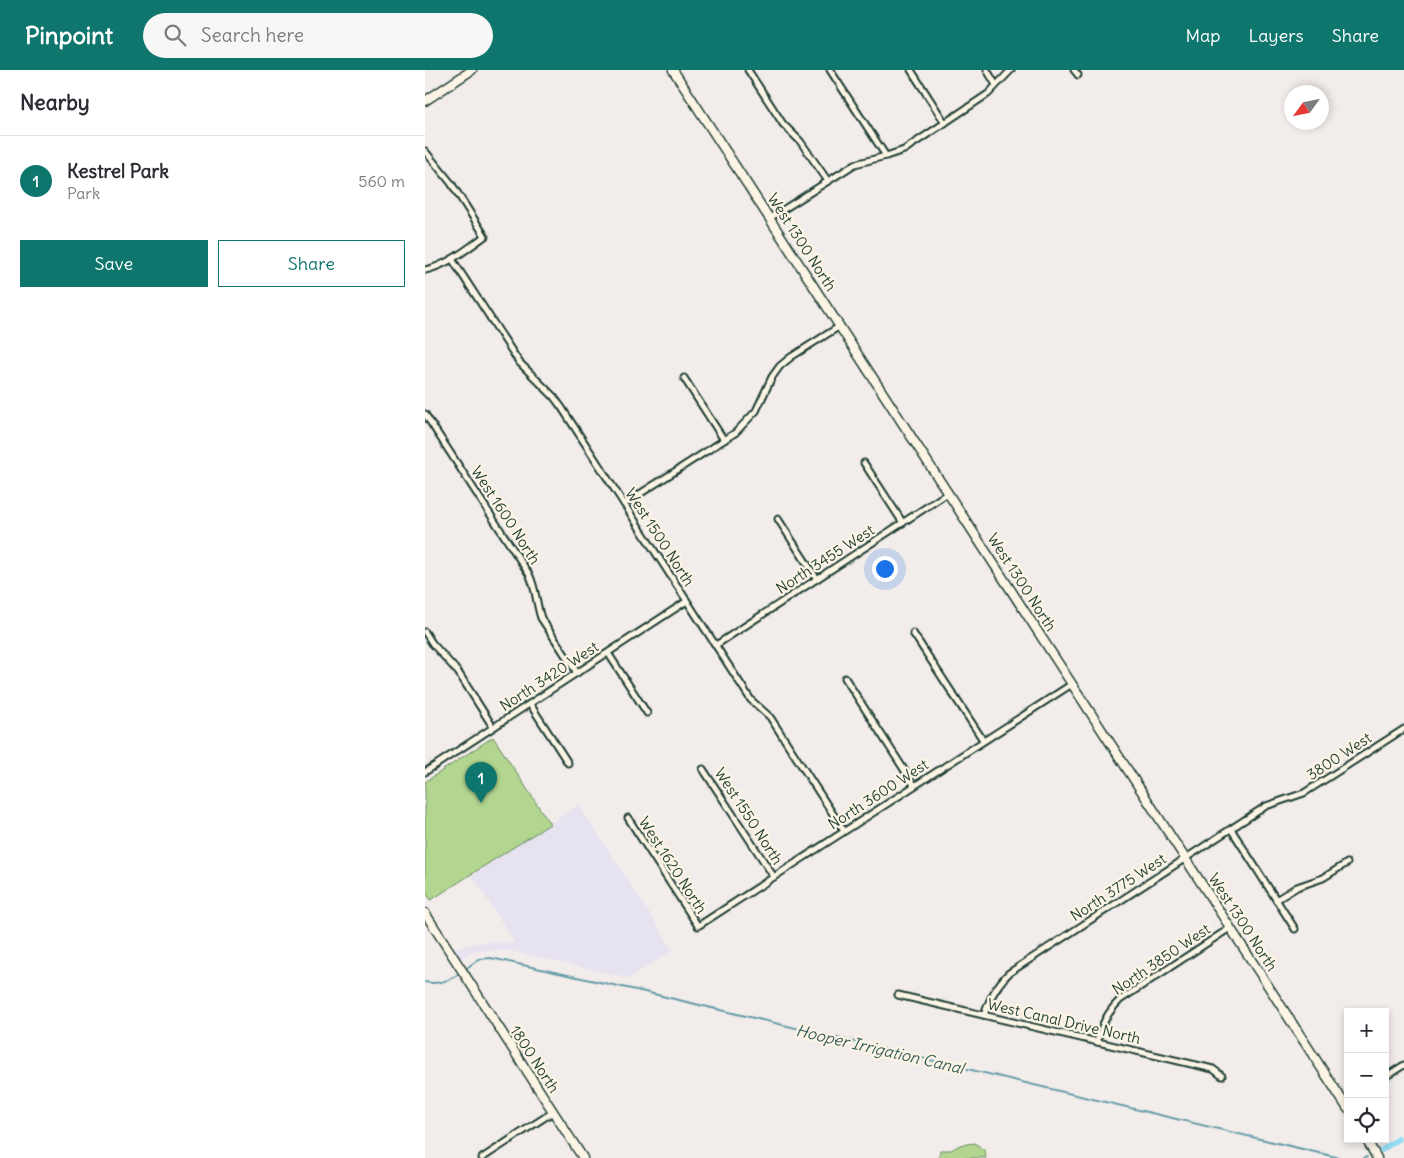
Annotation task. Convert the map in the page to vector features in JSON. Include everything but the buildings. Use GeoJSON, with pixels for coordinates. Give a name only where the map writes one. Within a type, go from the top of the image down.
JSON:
{"type":"FeatureCollection","features":[{"type":"Feature","properties":{"kind":"street"},"geometry":{"type":"LineString","coordinates":[[425,101],[472,70]]}},
{"type":"Feature","properties":{"kind":"street","name":"West 1300 North"},"geometry":{"type":"LineString","coordinates":[[673,70],[1185,859],[1344,1099]]}},
{"type":"Feature","properties":{"kind":"street"},"geometry":{"type":"LineString","coordinates":[[748,70],[783,124],[801,141],[828,181]]}},
{"type":"Feature","properties":{"kind":"street"},"geometry":{"type":"LineString","coordinates":[[830,70],[886,156]]}},
{"type":"Feature","properties":{"kind":"street"},"geometry":{"type":"LineString","coordinates":[[911,70],[945,123]]}},
{"type":"Feature","properties":{"kind":"street"},"geometry":{"type":"LineString","coordinates":[[987,70],[996,85]]}},
{"type":"Feature","properties":{"kind":"street"},"geometry":{"type":"LineString","coordinates":[[770,218],[855,164],[904,150],[988,94],[1011,70]]}},
{"type":"Feature","properties":{"kind":"street"},"geometry":{"type":"LineString","coordinates":[[425,151],[451,183],[485,236],[452,259],[425,270]]}},
{"type":"Feature","properties":{"kind":"street","name":"West 1500 North"},"geometry":{"type":"LineString","coordinates":[[452,259],[519,362],[554,397],[562,408],[751,700],[770,717],[844,831]]}},
{"type":"Feature","properties":{"kind":"street"},"geometry":{"type":"LineString","coordinates":[[624,504],[724,440],[745,424],[756,411],[772,377],[780,366],[840,326]]}},
{"type":"Feature","properties":{"kind":"street"},"geometry":{"type":"LineString","coordinates":[[684,378],[724,440]]}},
{"type":"Feature","properties":{"kind":"street","name":"West 1600 North"},"geometry":{"type":"LineString","coordinates":[[425,414],[529,574],[534,583],[537,607],[541,618],[577,673]]}},
{"type":"Feature","properties":{"kind":"street"},"geometry":{"type":"LineString","coordinates":[[863,463],[903,523]]}},
{"type":"Feature","properties":{"kind":"street","name":"North 3455 West"},"geometry":{"type":"LineString","coordinates":[[716,645],[948,493]]}},
{"type":"Feature","properties":{"kind":"street"},"geometry":{"type":"LineString","coordinates":[[778,519],[817,579]]}},
{"type":"Feature","properties":{"kind":"street","name":"North 3420 West"},"geometry":{"type":"LineString","coordinates":[[425,772],[687,601]]}},
{"type":"Feature","properties":{"kind":"street"},"geometry":{"type":"LineString","coordinates":[[425,632],[432,643],[458,672],[493,727]]}},
{"type":"Feature","properties":{"kind":"street"},"geometry":{"type":"LineString","coordinates":[[913,633],[983,740]]}},
{"type":"Feature","properties":{"kind":"street"},"geometry":{"type":"LineString","coordinates":[[609,653],[647,713]]}},
{"type":"Feature","properties":{"kind":"street"},"geometry":{"type":"LineString","coordinates":[[845,678],[914,785]]}},
{"type":"Feature","properties":{"kind":"street","name":"North 3600 West"},"geometry":{"type":"LineString","coordinates":[[698,926],[1072,684]]}},
{"type":"Feature","properties":{"kind":"street"},"geometry":{"type":"LineString","coordinates":[[530,704],[568,763]]}},
{"type":"Feature","properties":{"kind":"street","name":"3800 West"},"geometry":{"type":"LineString","coordinates":[[1285,800],[1304,794],[1404,730]]}},
{"type":"Feature","properties":{"kind":"street","name":"West 1550 North"},"geometry":{"type":"LineString","coordinates":[[703,769],[774,877]]}},
{"type":"Feature","properties":{"kind":"street","name":"North 3775 West"},"geometry":{"type":"LineString","coordinates":[[984,1015],[990,997],[998,984],[1009,973],[1266,806],[1285,800]]}},
{"type":"Feature","properties":{"kind":"street","name":"West 1620 North"},"geometry":{"type":"LineString","coordinates":[[628,818],[698,926]]}},
{"type":"Feature","properties":{"kind":"street"},"geometry":{"type":"LineString","coordinates":[[1231,829],[1295,929]]}},
{"type":"Feature","properties":{"kind":"street"},"geometry":{"type":"LineString","coordinates":[[1276,900],[1297,887],[1323,878],[1347,863]]}},
{"type":"Feature","properties":{"kind":"street","name":"1800 North"},"geometry":{"type":"LineString","coordinates":[[425,913],[583,1158]]}},
{"type":"Feature","properties":{"kind":"street","name":"North 3850 West"},"geometry":{"type":"LineString","coordinates":[[1097,1042],[1101,1025],[1109,1011],[1120,1000],[1230,928]]}},
{"type":"Feature","properties":{"kind":"street","name":"West Canal Drive North"},"geometry":{"type":"LineString","coordinates":[[898,995],[1213,1069],[1222,1076]]}},
{"type":"Feature","properties":{"kind":"street"},"geometry":{"type":"LineString","coordinates":[[1389,1074],[1404,1064]]}},
{"type":"Feature","properties":{"kind":"street"},"geometry":{"type":"LineString","coordinates":[[482,1158],[553,1112]]}},
{"type":"Feature","properties":{"kind":"street"},"geometry":{"type":"LineString","coordinates":[[1368,1143],[1377,1158]]}},
{"type":"Feature","properties":{"kind":"shaded area"},"geometry":{"type":"Polygon","coordinates":[[[579,805],[673,950],[629,978],[511,951],[475,950],[459,959],[453,949],[479,942],[512,943],[514,941],[471,874],[579,805]]]}},
{"type":"Feature","properties":{"kind":"green space"},"geometry":{"type":"Polygon","coordinates":[[[493,737],[550,824],[431,900],[425,891],[425,782],[493,737]]]}},
{"type":"Feature","properties":{"kind":"green space"},"geometry":{"type":"Polygon","coordinates":[[[975,1143],[985,1151],[986,1158],[948,1158],[946,1156],[945,1158],[939,1158],[940,1150],[951,1150],[960,1145],[975,1143]]]}},
{"type":"Feature","properties":{"kind":"waterway","name":"Hooper Irrigation Canal"},"geometry":{"type":"LineString","coordinates":[[464,970],[479,959],[491,958],[645,992],[1340,1158]]}},
{"type":"Feature","properties":{"kind":"waterway","name":"Hooper Irrigation Canal"},"geometry":{"type":"LineString","coordinates":[[425,982],[443,982],[460,973]]}},
{"type":"Feature","properties":{"kind":"waterway","name":"Hooper Irrigation Canal"},"geometry":{"type":"LineString","coordinates":[[1382,1150],[1398,1139]]}},
{"type":"Feature","properties":{"kind":"place","name":"Kestrel Park"},"geometry":{"type":"Point","coordinates":[481,803]}}]}
